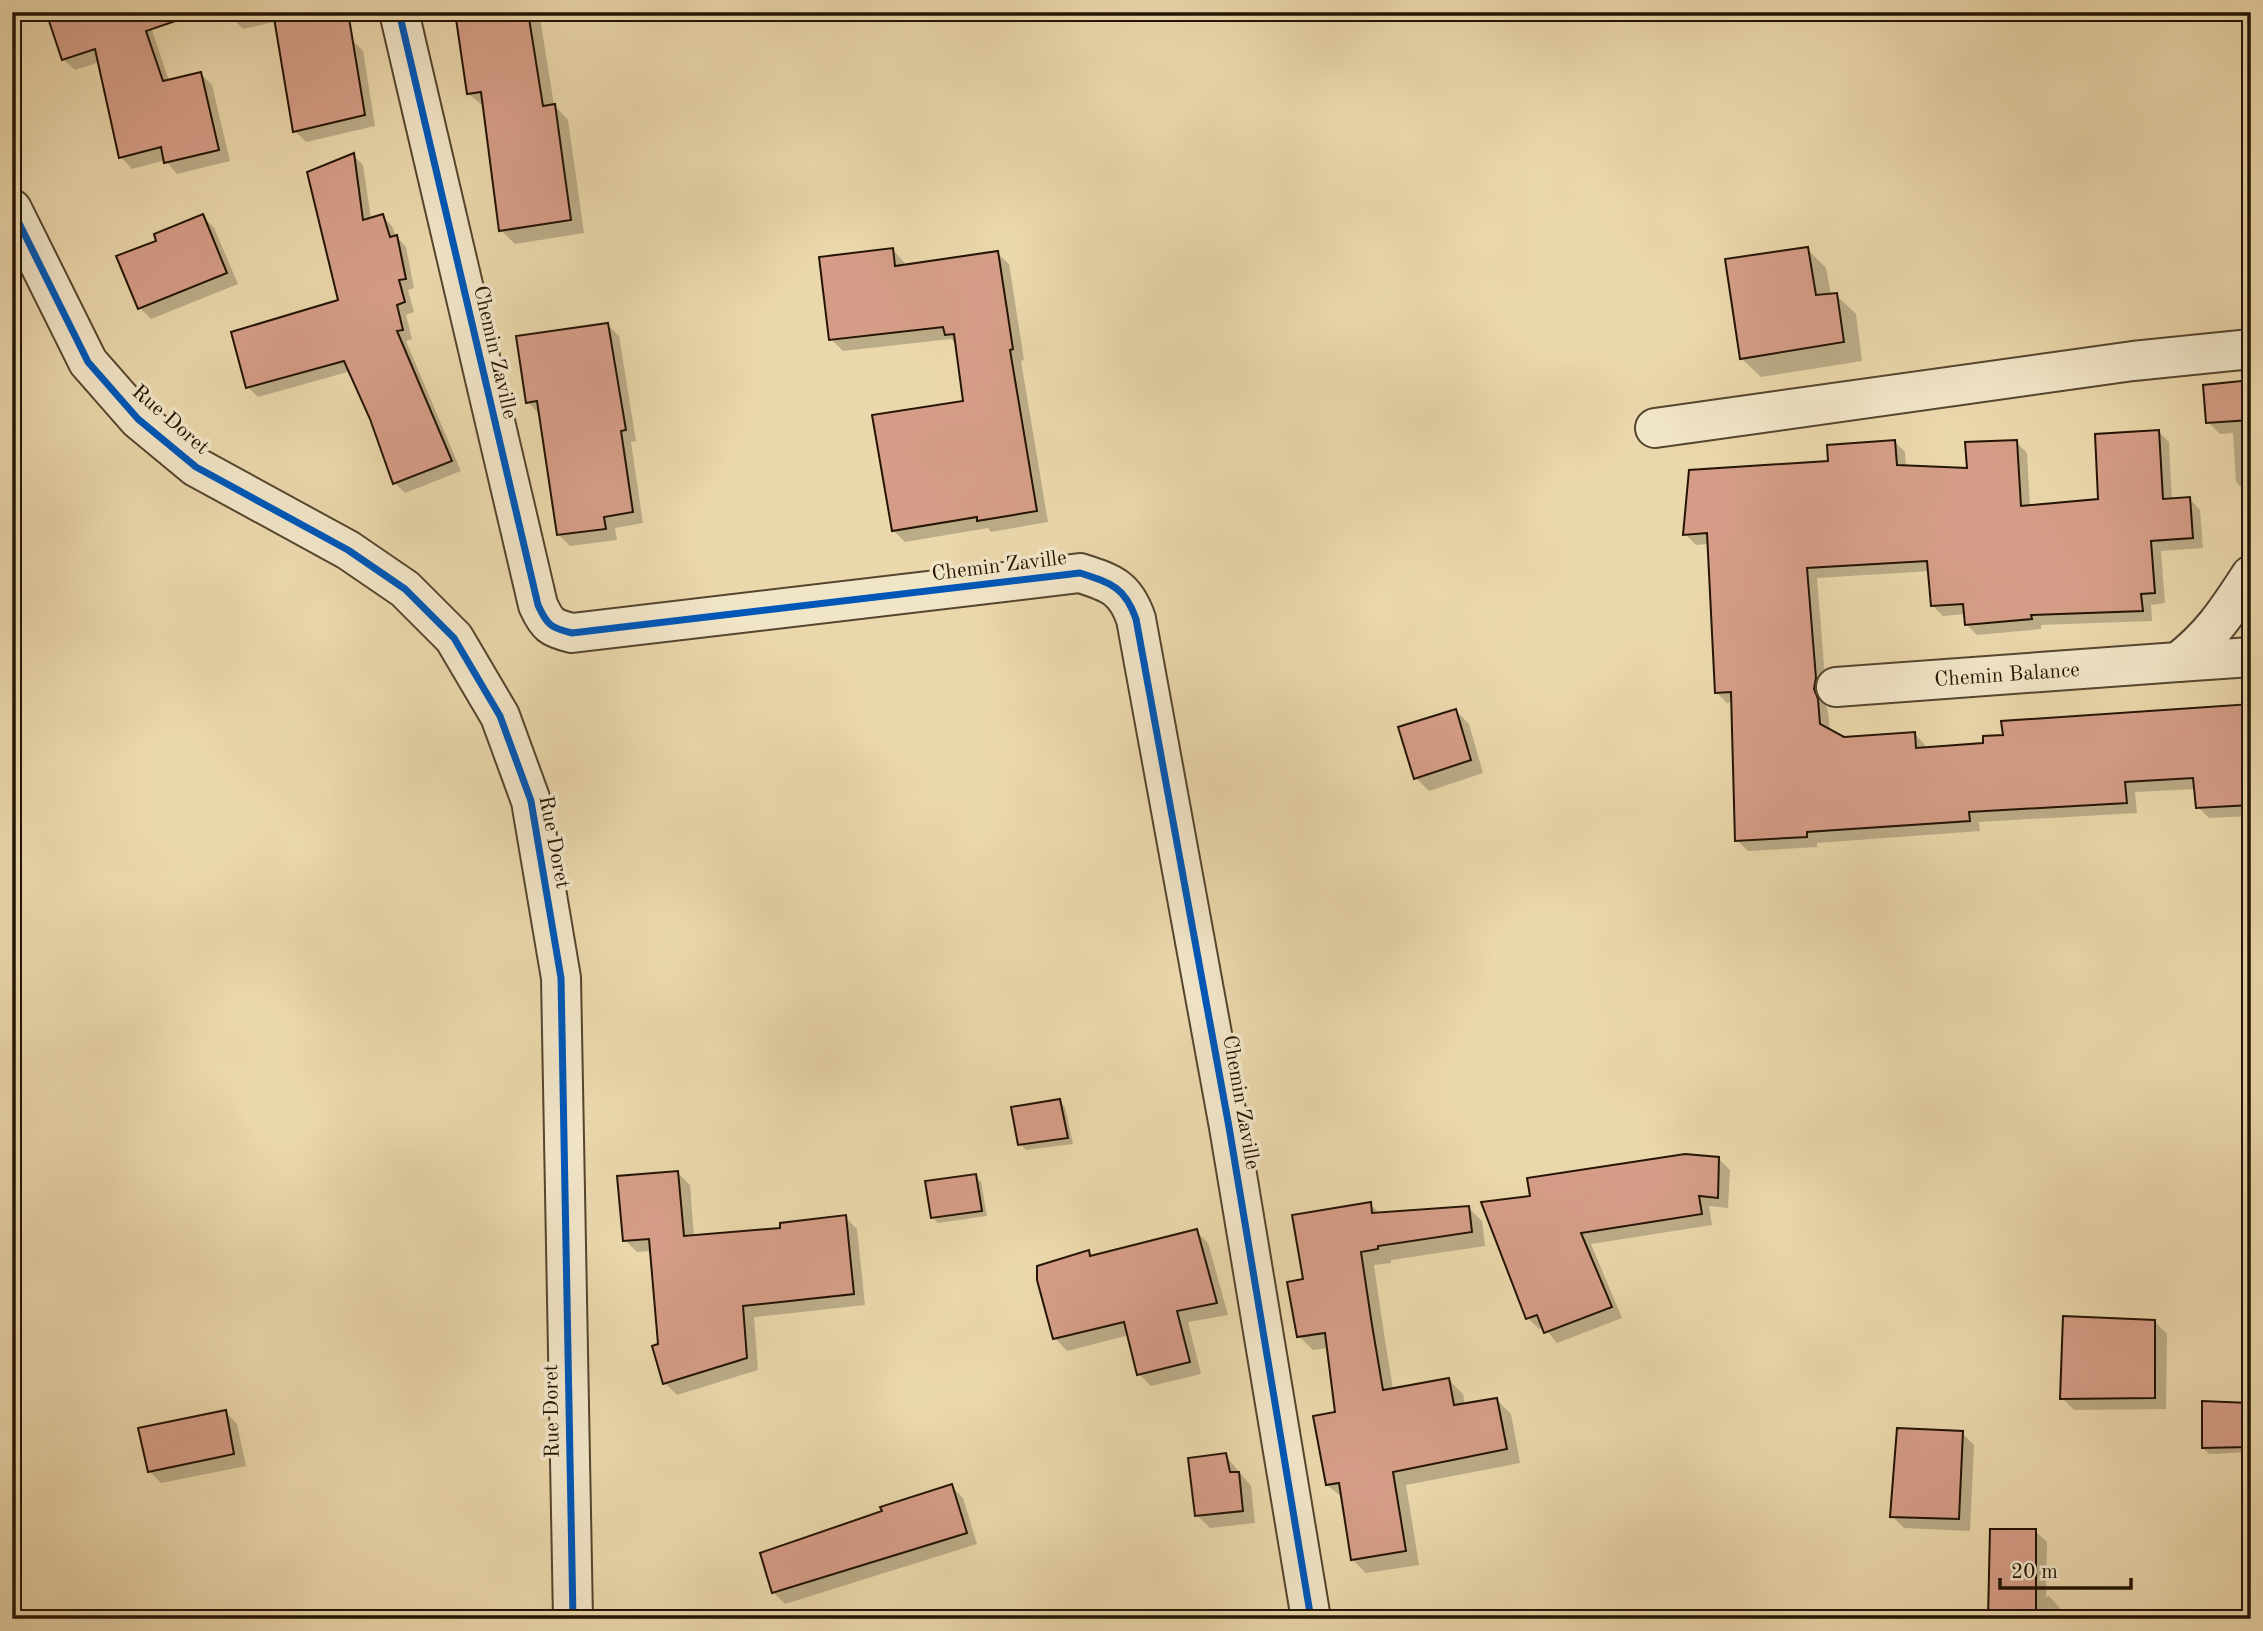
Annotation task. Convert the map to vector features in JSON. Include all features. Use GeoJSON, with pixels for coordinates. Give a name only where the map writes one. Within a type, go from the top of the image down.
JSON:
{"type":"FeatureCollection","features":[{"type":"Feature","properties":{"kind":"street","name":"Chemin Zaville"},"geometry":{"type":"LineString","coordinates":[[399,12],[538,606],[545,622],[572,633],[1080,573],[1111,582],[1129,600],[1138,633],[1229,1126],[1311,1619]]}},
{"type":"Feature","properties":{"kind":"street","name":"Rue Doret"},"geometry":{"type":"LineString","coordinates":[[12,209],[88,362],[138,419],[196,467],[348,550],[405,589],[454,638],[500,716],[531,801],[561,978],[573,1619]]}},
{"type":"Feature","properties":{"kind":"street"},"geometry":{"type":"LineString","coordinates":[[1655,428],[2133,361],[2251,349]]}},
{"type":"Feature","properties":{"kind":"street"},"geometry":{"type":"LineString","coordinates":[[2178,662],[2201,645],[2251,575]]}},
{"type":"Feature","properties":{"kind":"street","name":"Chemin Balance"},"geometry":{"type":"LineString","coordinates":[[1836,687],[2251,657]]}},
{"type":"Feature","properties":{"kind":"building"},"geometry":{"type":"Polygon","coordinates":[[[46,12],[183,12],[184,18],[146,31],[163,81],[201,72],[219,150],[164,163],[161,147],[119,158],[95,49],[62,60],[46,12]]]}},
{"type":"Feature","properties":{"kind":"building"},"geometry":{"type":"Polygon","coordinates":[[[273,12],[348,12],[365,115],[293,132],[273,12]]]}},
{"type":"Feature","properties":{"kind":"building"},"geometry":{"type":"Polygon","coordinates":[[[455,12],[528,12],[543,106],[555,104],[571,220],[499,231],[481,92],[467,94],[455,12]]]}},
{"type":"Feature","properties":{"kind":"building"},"geometry":{"type":"Polygon","coordinates":[[[354,153],[363,220],[383,214],[390,237],[397,235],[406,279],[399,280],[405,302],[397,305],[403,330],[397,331],[452,461],[393,484],[370,419],[344,361],[246,388],[231,332],[338,300],[307,172],[354,153]]]}},
{"type":"Feature","properties":{"kind":"building"},"geometry":{"type":"Polygon","coordinates":[[[203,214],[227,273],[138,309],[116,256],[156,241],[154,234],[203,214]]]}},
{"type":"Feature","properties":{"kind":"building"},"geometry":{"type":"Polygon","coordinates":[[[1808,247],[1816,295],[1837,293],[1844,342],[1740,359],[1725,259],[1808,247]]]}},
{"type":"Feature","properties":{"kind":"building"},"geometry":{"type":"Polygon","coordinates":[[[893,248],[895,266],[998,251],[1013,349],[1010,350],[1037,511],[977,521],[977,517],[892,531],[872,415],[963,401],[954,334],[945,335],[943,327],[829,340],[819,257],[893,248]]]}},
{"type":"Feature","properties":{"kind":"building"},"geometry":{"type":"Polygon","coordinates":[[[608,323],[626,430],[621,431],[633,512],[604,517],[606,529],[557,535],[537,401],[526,403],[516,336],[608,323]]]}},
{"type":"Feature","properties":{"kind":"building"},"geometry":{"type":"Polygon","coordinates":[[[2251,380],[2251,420],[2206,423],[2203,385],[2251,380]]]}},
{"type":"Feature","properties":{"kind":"building"},"geometry":{"type":"Polygon","coordinates":[[[2159,430],[2163,499],[2190,497],[2193,538],[2151,541],[2155,593],[2141,594],[2143,611],[2031,615],[2032,619],[1965,625],[1963,604],[1931,606],[1927,561],[1807,568],[1816,678],[1814,689],[1818,699],[1820,724],[1844,737],[1915,732],[1916,748],[1983,743],[1983,736],[2003,735],[2001,721],[2251,704],[2251,805],[2196,808],[2193,778],[2125,782],[2127,803],[1969,812],[1970,821],[1807,832],[1807,837],[1735,841],[1731,692],[1715,693],[1707,533],[1683,535],[1689,470],[1828,461],[1827,445],[1895,440],[1897,465],[1967,468],[1965,442],[2017,440],[2021,506],[2098,499],[2095,434],[2159,430]]]}},
{"type":"Feature","properties":{"kind":"building"},"geometry":{"type":"Polygon","coordinates":[[[1456,709],[1471,760],[1414,779],[1398,727],[1456,709]]]}},
{"type":"Feature","properties":{"kind":"building"},"geometry":{"type":"Polygon","coordinates":[[[1060,1099],[1068,1138],[1018,1145],[1011,1107],[1060,1099]]]}},
{"type":"Feature","properties":{"kind":"building"},"geometry":{"type":"Polygon","coordinates":[[[1685,1154],[1719,1157],[1718,1198],[1699,1196],[1702,1214],[1581,1233],[1612,1307],[1544,1333],[1537,1315],[1526,1319],[1481,1202],[1530,1196],[1527,1178],[1685,1154]]]}},
{"type":"Feature","properties":{"kind":"building"},"geometry":{"type":"Polygon","coordinates":[[[678,1171],[684,1236],[780,1228],[780,1223],[846,1215],[854,1294],[743,1306],[747,1358],[663,1384],[652,1346],[658,1344],[649,1239],[623,1241],[617,1176],[678,1171]]]}},
{"type":"Feature","properties":{"kind":"building"},"geometry":{"type":"Polygon","coordinates":[[[976,1174],[982,1211],[931,1218],[925,1181],[976,1174]]]}},
{"type":"Feature","properties":{"kind":"building"},"geometry":{"type":"Polygon","coordinates":[[[1371,1202],[1372,1213],[1469,1206],[1472,1232],[1378,1246],[1378,1249],[1361,1252],[1372,1325],[1383,1390],[1449,1378],[1454,1405],[1497,1398],[1507,1449],[1393,1472],[1406,1551],[1351,1560],[1339,1483],[1326,1485],[1313,1416],[1335,1412],[1325,1333],[1297,1337],[1287,1282],[1303,1279],[1292,1215],[1371,1202]]]}},
{"type":"Feature","properties":{"kind":"building"},"geometry":{"type":"Polygon","coordinates":[[[1197,1229],[1217,1303],[1177,1311],[1190,1362],[1137,1375],[1124,1322],[1053,1339],[1037,1280],[1037,1266],[1089,1250],[1090,1256],[1197,1229]]]}},
{"type":"Feature","properties":{"kind":"building"},"geometry":{"type":"Polygon","coordinates":[[[2063,1316],[2155,1320],[2155,1398],[2060,1399],[2063,1316]]]}},
{"type":"Feature","properties":{"kind":"building"},"geometry":{"type":"Polygon","coordinates":[[[2202,1401],[2249,1403],[2248,1447],[2202,1448],[2202,1401]]]}},
{"type":"Feature","properties":{"kind":"building"},"geometry":{"type":"Polygon","coordinates":[[[226,1410],[234,1454],[148,1472],[138,1428],[226,1410]]]}},
{"type":"Feature","properties":{"kind":"building"},"geometry":{"type":"Polygon","coordinates":[[[1897,1428],[1963,1431],[1959,1519],[1890,1517],[1897,1428]]]}},
{"type":"Feature","properties":{"kind":"building"},"geometry":{"type":"Polygon","coordinates":[[[1226,1453],[1230,1472],[1239,1472],[1243,1511],[1195,1516],[1188,1458],[1226,1453]]]}},
{"type":"Feature","properties":{"kind":"building"},"geometry":{"type":"Polygon","coordinates":[[[952,1484],[967,1533],[772,1593],[760,1553],[882,1511],[880,1507],[952,1484]]]}},
{"type":"Feature","properties":{"kind":"building"},"geometry":{"type":"Polygon","coordinates":[[[1990,1529],[2036,1529],[2036,1619],[1988,1619],[1990,1529]]]}},
{"type":"Feature","properties":{"kind":"cycle path"},"geometry":{"type":"LineString","coordinates":[[399,12],[538,605],[550,625],[572,633],[1080,573],[1116,588],[1132,608],[1229,1127],[1311,1619]]}},
{"type":"Feature","properties":{"kind":"cycle path"},"geometry":{"type":"LineString","coordinates":[[12,209],[88,362],[138,419],[196,467],[348,550],[405,589],[454,638],[500,716],[531,801],[561,978],[573,1619]]}}]}
